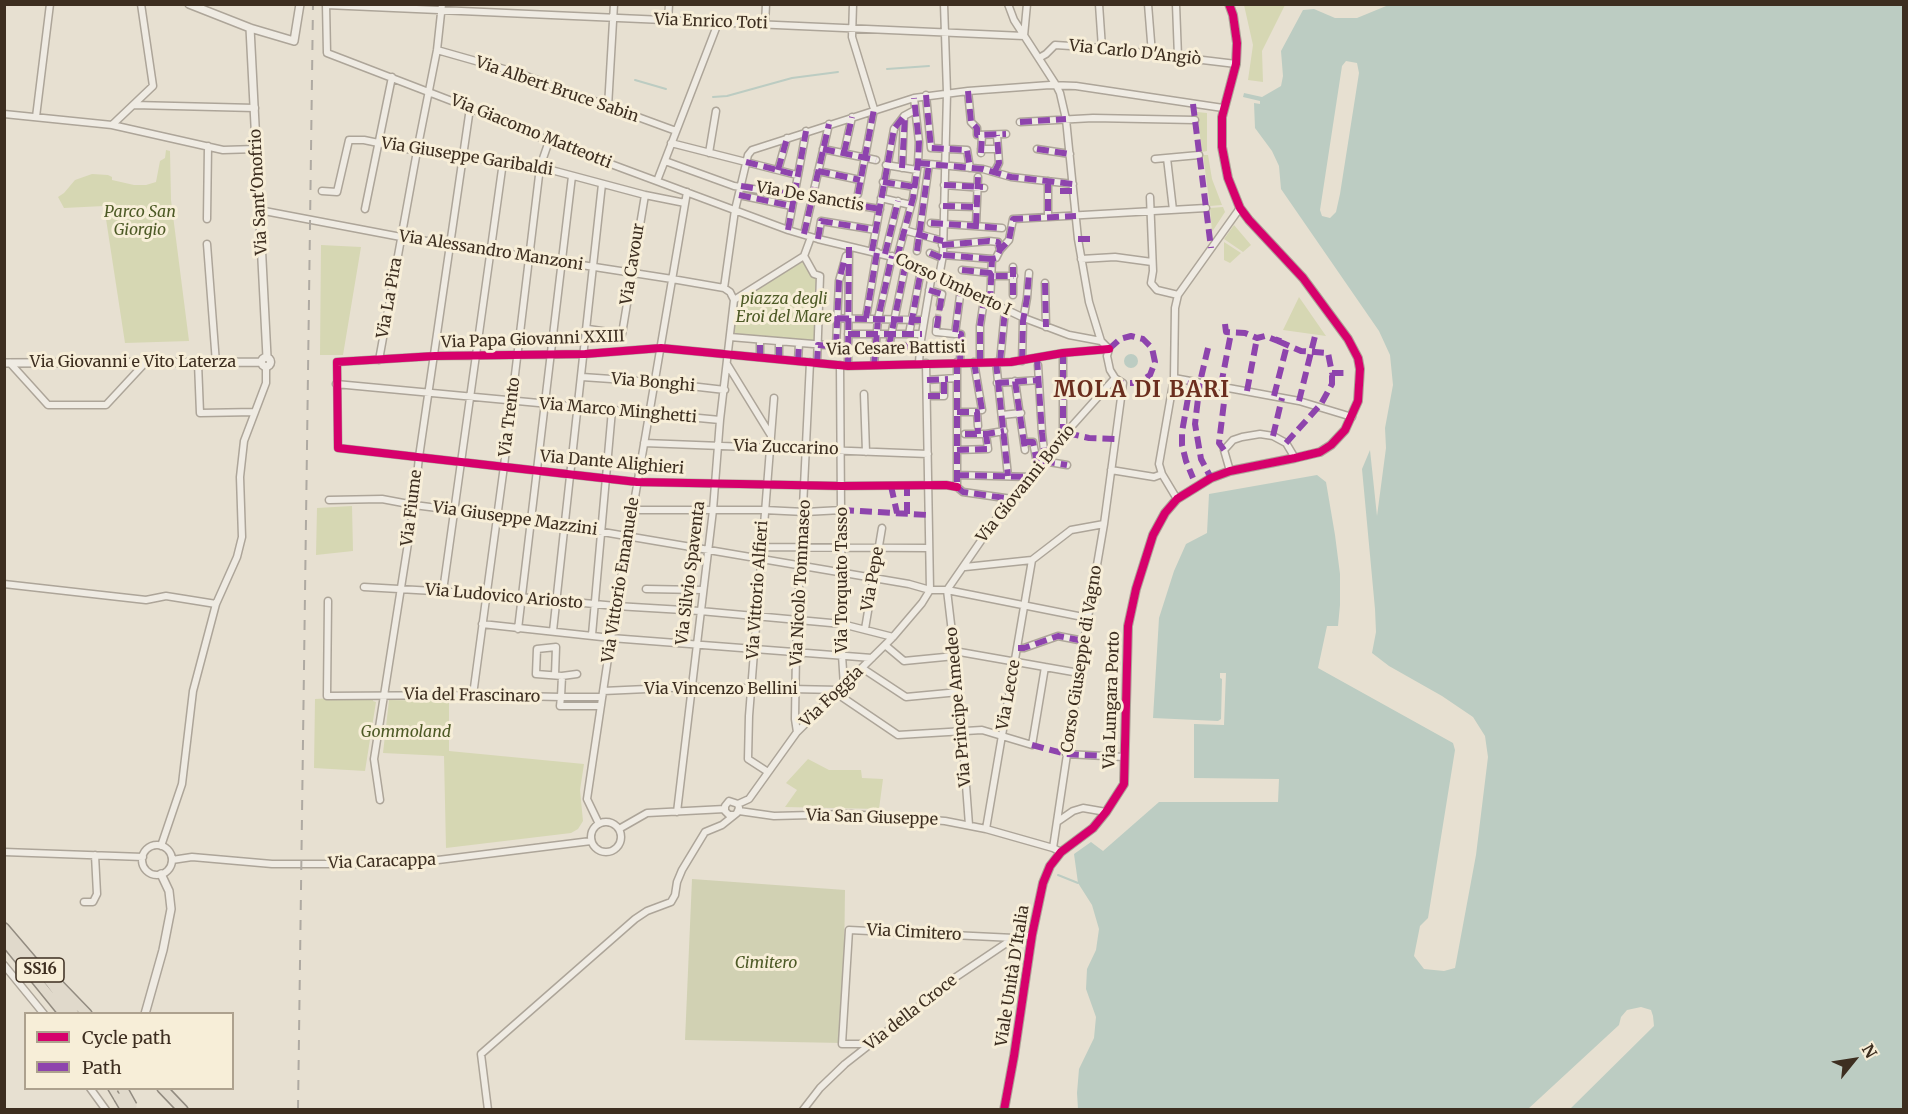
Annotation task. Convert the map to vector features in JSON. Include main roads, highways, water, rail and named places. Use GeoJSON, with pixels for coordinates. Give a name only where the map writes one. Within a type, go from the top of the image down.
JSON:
{"type":"FeatureCollection","features":[{"type":"Feature","properties":{"kind":"highway","name":"SS16"},"geometry":{"type":"LineString","coordinates":[[4,928],[26,952],[72,1012]]}},
{"type":"Feature","properties":{"kind":"highway","name":"SS16"},"geometry":{"type":"LineString","coordinates":[[4,940],[62,1012]]}},
{"type":"Feature","properties":{"kind":"highway"},"geometry":{"type":"LineString","coordinates":[[26,952],[85,1012]]}},
{"type":"Feature","properties":{"kind":"highway"},"geometry":{"type":"LineString","coordinates":[[163,1090],[183,1110]]}},
{"type":"Feature","properties":{"kind":"highway"},"geometry":{"type":"LineString","coordinates":[[122,1092],[129,1109]]}},
{"type":"Feature","properties":{"kind":"waterway"},"geometry":{"type":"LineString","coordinates":[[887,69],[929,66]]}},
{"type":"Feature","properties":{"kind":"waterway"},"geometry":{"type":"LineString","coordinates":[[713,97],[727,96],[792,78],[838,72]]}},
{"type":"Feature","properties":{"kind":"waterway"},"geometry":{"type":"LineString","coordinates":[[635,80],[666,89]]}},
{"type":"Feature","properties":{"kind":"waterway"},"geometry":{"type":"LineString","coordinates":[[1058,875],[1078,883]]}},
{"type":"Feature","properties":{"kind":"tunnel"},"geometry":{"type":"LineString","coordinates":[[937,320],[940,305]]}},
{"type":"Feature","properties":{"kind":"railway"},"geometry":{"type":"LineString","coordinates":[[298,1110],[313,4]]}},
{"type":"Feature","properties":{"kind":"district","name":"MOLA DI BARI"},"geometry":{"type":"Point","coordinates":[1142,391]}},
{"type":"Feature","properties":{"kind":"park label","name":"Parco San Giorgio"},"geometry":{"type":"Point","coordinates":[140,221]}},
{"type":"Feature","properties":{"kind":"park label","name":"piazza degli Eroi del Mare"},"geometry":{"type":"Point","coordinates":[784,308]}},
{"type":"Feature","properties":{"kind":"park label","name":"Gommoland"},"geometry":{"type":"Point","coordinates":[406,732]}},
{"type":"Feature","properties":{"kind":"park label","name":"Cimitero"},"geometry":{"type":"Point","coordinates":[766,963]}}]}
